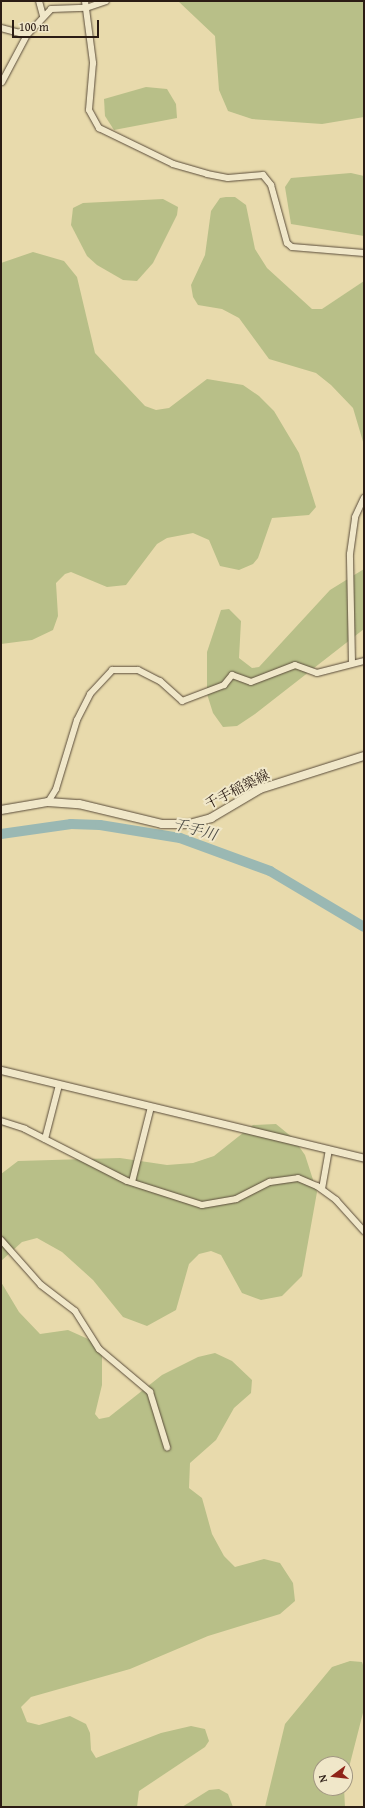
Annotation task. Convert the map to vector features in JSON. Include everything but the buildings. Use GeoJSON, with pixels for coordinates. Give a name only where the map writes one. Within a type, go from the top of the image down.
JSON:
{"type":"FeatureCollection","features":[{"type":"Feature","properties":{"kind":"main road","name":"千手稲築線"},"geometry":{"type":"LineString","coordinates":[[1,810],[48,802],[78,804],[162,824],[189,824],[211,818],[260,789],[364,756]]}},
{"type":"Feature","properties":{"kind":"street"},"geometry":{"type":"LineString","coordinates":[[39,1],[43,16]]}},
{"type":"Feature","properties":{"kind":"street"},"geometry":{"type":"LineString","coordinates":[[85,1],[93,63],[89,110],[99,128],[173,164],[207,174],[228,178],[263,175],[271,185],[287,243],[292,247],[364,253]]}},
{"type":"Feature","properties":{"kind":"street"},"geometry":{"type":"LineString","coordinates":[[2,82],[26,35],[43,16],[58,7],[86,8],[106,1]]}},
{"type":"Feature","properties":{"kind":"street"},"geometry":{"type":"LineString","coordinates":[[1,28],[26,35]]}},
{"type":"Feature","properties":{"kind":"street"},"geometry":{"type":"LineString","coordinates":[[352,663],[350,554],[355,517],[364,498]]}},
{"type":"Feature","properties":{"kind":"street"},"geometry":{"type":"LineString","coordinates":[[48,802],[56,789],[77,720],[90,694],[112,670],[138,670],[160,681],[182,702],[224,685],[232,675],[251,682],[295,665],[318,673],[364,661]]}},
{"type":"Feature","properties":{"kind":"street"},"geometry":{"type":"LineString","coordinates":[[1,1070],[59,1086],[364,1158]]}},
{"type":"Feature","properties":{"kind":"street"},"geometry":{"type":"LineString","coordinates":[[45,1139],[59,1086]]}},
{"type":"Feature","properties":{"kind":"street"},"geometry":{"type":"LineString","coordinates":[[132,1182],[151,1108]]}},
{"type":"Feature","properties":{"kind":"street"},"geometry":{"type":"LineString","coordinates":[[1,1122],[45,1139],[132,1182],[202,1205],[236,1199],[290,1177],[322,1189],[349,1212],[364,1231]]}},
{"type":"Feature","properties":{"kind":"street"},"geometry":{"type":"LineString","coordinates":[[322,1189],[329,1150]]}},
{"type":"Feature","properties":{"kind":"street"},"geometry":{"type":"LineString","coordinates":[[1,1240],[40,1285],[75,1311],[99,1349],[150,1392],[167,1447]]}},
{"type":"Feature","properties":{"kind":"green space"},"geometry":{"type":"Polygon","coordinates":[[[178,1],[364,1],[364,117],[322,124],[252,119],[228,111],[219,90],[215,36],[178,1]]]}},
{"type":"Feature","properties":{"kind":"green space"},"geometry":{"type":"Polygon","coordinates":[[[146,87],[167,89],[176,104],[177,118],[114,130],[105,116],[104,99],[146,87]]]}},
{"type":"Feature","properties":{"kind":"green space"},"geometry":{"type":"Polygon","coordinates":[[[351,173],[364,176],[364,236],[291,224],[285,187],[291,178],[351,173]]]}},
{"type":"Feature","properties":{"kind":"green space"},"geometry":{"type":"Polygon","coordinates":[[[235,197],[246,205],[255,249],[267,268],[312,309],[322,309],[364,281],[364,445],[353,408],[331,385],[316,373],[269,359],[239,318],[222,309],[198,305],[193,297],[191,285],[205,255],[211,211],[220,198],[235,197]]]}},
{"type":"Feature","properties":{"kind":"green space"},"geometry":{"type":"Polygon","coordinates":[[[163,199],[178,207],[177,215],[153,263],[137,281],[123,280],[97,265],[87,256],[71,225],[73,208],[83,203],[163,199]]]}},
{"type":"Feature","properties":{"kind":"green space"},"geometry":{"type":"Polygon","coordinates":[[[33,252],[64,261],[77,277],[95,353],[145,406],[156,410],[169,408],[207,379],[243,385],[259,396],[274,411],[299,453],[316,507],[309,515],[272,518],[258,558],[253,564],[239,570],[220,566],[209,540],[193,533],[167,538],[157,544],[126,585],[107,587],[71,572],[65,574],[56,583],[58,616],[53,630],[32,640],[1,644],[1,263],[33,252]]]}},
{"type":"Feature","properties":{"kind":"green space"},"geometry":{"type":"Polygon","coordinates":[[[364,569],[364,629],[255,714],[237,726],[223,727],[213,713],[207,694],[207,652],[221,610],[229,609],[241,621],[239,658],[252,668],[259,667],[330,590],[364,569]]]}},
{"type":"Feature","properties":{"kind":"green space"},"geometry":{"type":"Polygon","coordinates":[[[276,1124],[293,1138],[305,1155],[317,1192],[302,1276],[282,1296],[261,1300],[242,1293],[221,1255],[211,1251],[199,1254],[189,1264],[176,1310],[147,1326],[123,1317],[93,1280],[62,1252],[37,1238],[22,1242],[1,1261],[1,1174],[18,1161],[120,1158],[167,1165],[193,1163],[214,1156],[253,1125],[276,1124]]]}},
{"type":"Feature","properties":{"kind":"green space"},"geometry":{"type":"Polygon","coordinates":[[[1,1282],[19,1312],[40,1334],[68,1330],[97,1343],[102,1354],[102,1385],[95,1414],[99,1419],[109,1417],[162,1375],[198,1357],[215,1353],[232,1361],[252,1380],[251,1393],[234,1408],[216,1440],[190,1463],[189,1488],[202,1498],[212,1534],[224,1556],[235,1567],[264,1559],[280,1563],[293,1583],[295,1601],[280,1614],[208,1636],[130,1669],[31,1697],[21,1707],[27,1722],[39,1725],[70,1716],[86,1724],[90,1733],[91,1750],[96,1758],[161,1733],[191,1726],[205,1729],[209,1741],[205,1747],[139,1791],[137,1807],[1,1807],[1,1282]]]}},
{"type":"Feature","properties":{"kind":"green space"},"geometry":{"type":"Polygon","coordinates":[[[350,1661],[362,1662],[364,1668],[364,1709],[352,1756],[313,1756],[313,1796],[344,1796],[345,1807],[265,1807],[285,1724],[332,1667],[350,1661]]]}},
{"type":"Feature","properties":{"kind":"green space"},"geometry":{"type":"Polygon","coordinates":[[[219,1789],[228,1794],[233,1807],[182,1807],[209,1790],[219,1789]]]}},
{"type":"Feature","properties":{"kind":"waterway","name":"千手川"},"geometry":{"type":"LineString","coordinates":[[1,834],[71,824],[100,825],[180,838],[270,871],[364,927]]}}]}
